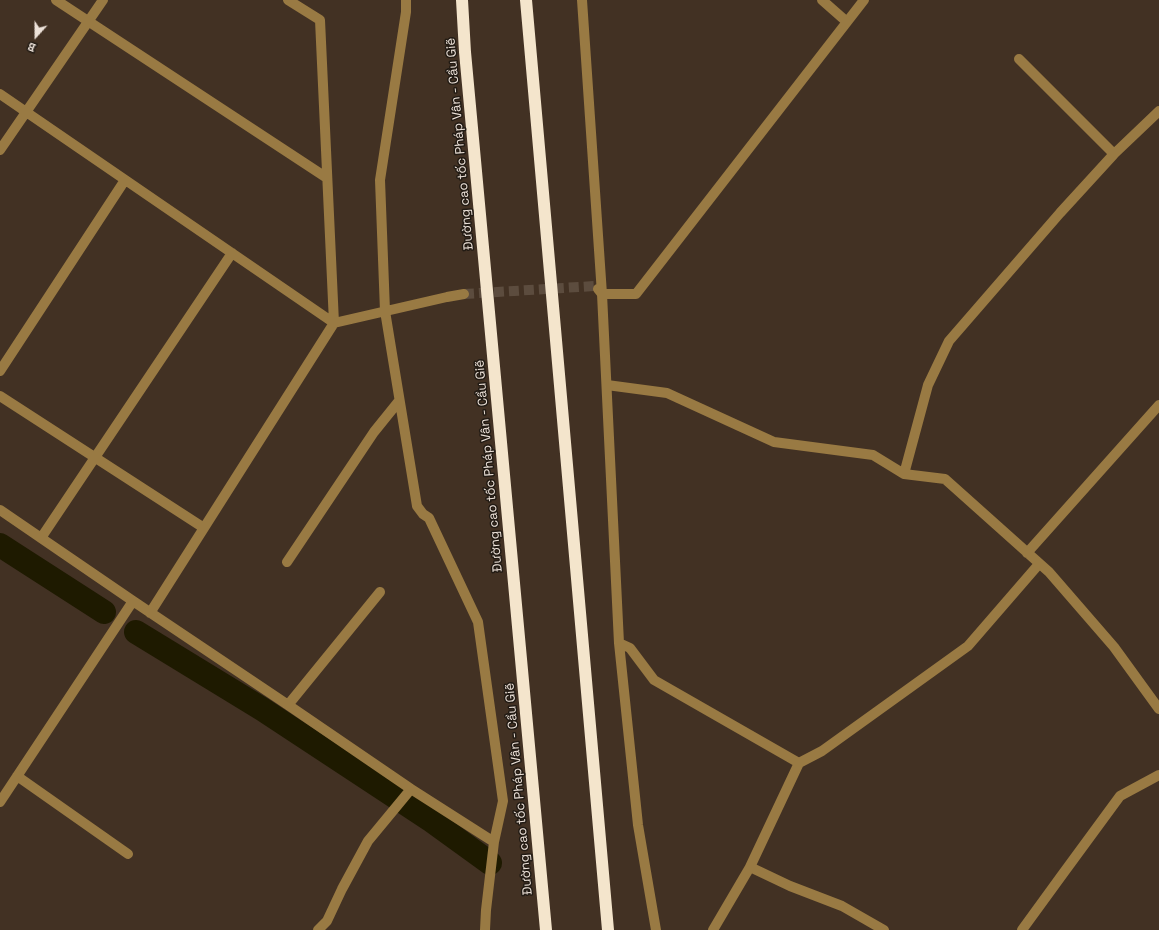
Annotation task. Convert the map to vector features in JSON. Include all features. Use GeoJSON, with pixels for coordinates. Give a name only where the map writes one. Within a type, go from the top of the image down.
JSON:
{"type":"FeatureCollection","features":[{"type":"Feature","properties":{"kind":"highway","name":"Đường cao tốc Pháp Vân - Cầu Giẽ"},"geometry":{"type":"LineString","coordinates":[[462,0],[546,930]]}},
{"type":"Feature","properties":{"kind":"highway"},"geometry":{"type":"LineString","coordinates":[[526,0],[608,930]]}},
{"type":"Feature","properties":{"kind":"street"},"geometry":{"type":"LineString","coordinates":[[56,0],[327,178]]}},
{"type":"Feature","properties":{"kind":"street"},"geometry":{"type":"LineString","coordinates":[[0,150],[103,0]]}},
{"type":"Feature","properties":{"kind":"street"},"geometry":{"type":"LineString","coordinates":[[150,613],[334,323],[320,20],[288,0]]}},
{"type":"Feature","properties":{"kind":"street"},"geometry":{"type":"LineString","coordinates":[[406,0],[406,12],[380,180],[385,311],[417,506],[423,514],[429,518],[478,622],[503,801],[494,842],[485,930]]}},
{"type":"Feature","properties":{"kind":"street"},"geometry":{"type":"LineString","coordinates":[[582,0],[599,290],[607,385],[619,643],[638,825],[656,930]]}},
{"type":"Feature","properties":{"kind":"street"},"geometry":{"type":"LineString","coordinates":[[822,0],[847,22]]}},
{"type":"Feature","properties":{"kind":"street"},"geometry":{"type":"LineString","coordinates":[[599,290],[636,294],[864,0]]}},
{"type":"Feature","properties":{"kind":"street"},"geometry":{"type":"LineString","coordinates":[[1019,59],[1114,154]]}},
{"type":"Feature","properties":{"kind":"street"},"geometry":{"type":"LineString","coordinates":[[0,94],[334,323],[464,294]]}},
{"type":"Feature","properties":{"kind":"street"},"geometry":{"type":"LineString","coordinates":[[904,474],[928,385],[949,341],[1055,218],[1114,154],[1159,112]]}},
{"type":"Feature","properties":{"kind":"street"},"geometry":{"type":"LineString","coordinates":[[0,371],[125,180]]}},
{"type":"Feature","properties":{"kind":"street"},"geometry":{"type":"LineString","coordinates":[[42,538],[232,253]]}},
{"type":"Feature","properties":{"kind":"street"},"geometry":{"type":"LineString","coordinates":[[607,385],[667,393],[774,442],[873,454],[904,474],[945,479],[1049,572],[1114,647],[1159,709]]}},
{"type":"Feature","properties":{"kind":"street"},"geometry":{"type":"LineString","coordinates":[[0,396],[204,528]]}},
{"type":"Feature","properties":{"kind":"street"},"geometry":{"type":"LineString","coordinates":[[286,562],[374,432],[399,401]]}},
{"type":"Feature","properties":{"kind":"street"},"geometry":{"type":"LineString","coordinates":[[1027,553],[1159,405]]}},
{"type":"Feature","properties":{"kind":"street"},"geometry":{"type":"LineString","coordinates":[[0,510],[411,790],[494,842]]}},
{"type":"Feature","properties":{"kind":"street"},"geometry":{"type":"LineString","coordinates":[[714,930],[750,867],[799,763],[822,751],[968,646],[1039,564]]}},
{"type":"Feature","properties":{"kind":"street"},"geometry":{"type":"LineString","coordinates":[[288,705],[380,592]]}},
{"type":"Feature","properties":{"kind":"street"},"geometry":{"type":"LineString","coordinates":[[0,802],[133,601]]}},
{"type":"Feature","properties":{"kind":"street"},"geometry":{"type":"LineString","coordinates":[[619,643],[630,648],[654,680],[799,763]]}},
{"type":"Feature","properties":{"kind":"street"},"geometry":{"type":"LineString","coordinates":[[1022,930],[1120,796],[1159,775]]}},
{"type":"Feature","properties":{"kind":"street"},"geometry":{"type":"LineString","coordinates":[[17,776],[128,854]]}},
{"type":"Feature","properties":{"kind":"street"},"geometry":{"type":"LineString","coordinates":[[318,930],[328,921],[342,889],[370,839],[411,790]]}},
{"type":"Feature","properties":{"kind":"street"},"geometry":{"type":"LineString","coordinates":[[750,867],[790,886],[842,906],[884,930]]}},
{"type":"Feature","properties":{"kind":"waterway"},"geometry":{"type":"LineString","coordinates":[[0,545],[104,612]]}},
{"type":"Feature","properties":{"kind":"waterway"},"geometry":{"type":"LineString","coordinates":[[136,632],[262,709],[432,821],[490,863]]}},
{"type":"Feature","properties":{"kind":"tunnel"},"geometry":{"type":"LineString","coordinates":[[464,294],[595,286]]}}]}
